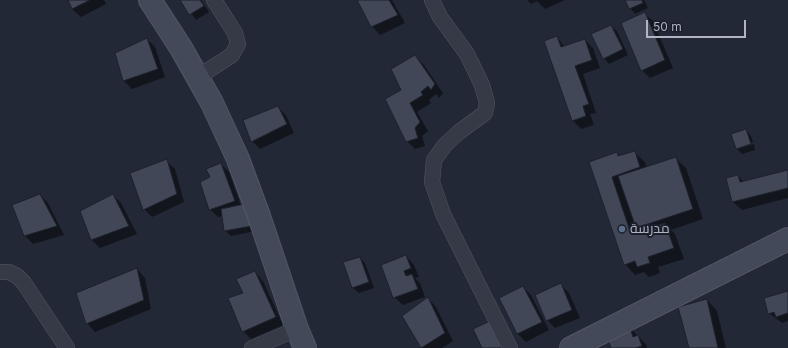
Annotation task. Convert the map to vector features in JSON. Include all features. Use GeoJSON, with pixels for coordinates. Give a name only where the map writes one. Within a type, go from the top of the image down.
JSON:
{"type":"FeatureCollection","features":[{"type":"Feature","properties":{"kind":"street"},"geometry":{"type":"LineString","coordinates":[[150,0],[198,77],[238,159],[301,338],[252,348]]}},
{"type":"Feature","properties":{"kind":"street"},"geometry":{"type":"LineString","coordinates":[[198,77],[232,55],[238,44],[235,33],[214,0]]}},
{"type":"Feature","properties":{"kind":"street"},"geometry":{"type":"LineString","coordinates":[[432,0],[440,17],[467,54],[482,85],[487,103],[485,113],[459,132],[445,145],[434,160],[432,182],[443,214],[510,348]]}},
{"type":"Feature","properties":{"kind":"street"},"geometry":{"type":"LineString","coordinates":[[571,348],[788,239]]}},
{"type":"Feature","properties":{"kind":"street"},"geometry":{"type":"LineString","coordinates":[[0,272],[9,272],[17,276],[24,283],[67,348]]}},
{"type":"Feature","properties":{"kind":"building"},"geometry":{"type":"Polygon","coordinates":[[[68,0],[90,0],[72,9],[68,0]]]}},
{"type":"Feature","properties":{"kind":"building"},"geometry":{"type":"Polygon","coordinates":[[[180,0],[200,0],[204,6],[189,15],[180,0]]]}},
{"type":"Feature","properties":{"kind":"building"},"geometry":{"type":"Polygon","coordinates":[[[357,0],[389,0],[398,15],[371,27],[357,0]]]}},
{"type":"Feature","properties":{"kind":"building"},"geometry":{"type":"Polygon","coordinates":[[[625,0],[642,0],[643,3],[629,9],[625,0]]]}},
{"type":"Feature","properties":{"kind":"building"},"geometry":{"type":"Polygon","coordinates":[[[645,12],[665,60],[641,71],[621,23],[645,12]]]}},
{"type":"Feature","properties":{"kind":"building"},"geometry":{"type":"Polygon","coordinates":[[[611,25],[623,49],[603,59],[591,34],[611,25]]]}},
{"type":"Feature","properties":{"kind":"building"},"geometry":{"type":"Polygon","coordinates":[[[557,36],[561,47],[585,39],[592,60],[575,66],[589,104],[583,106],[586,116],[572,121],[544,41],[557,36]]]}},
{"type":"Feature","properties":{"kind":"building"},"geometry":{"type":"Polygon","coordinates":[[[147,38],[158,69],[123,81],[115,53],[147,38]]]}},
{"type":"Feature","properties":{"kind":"building"},"geometry":{"type":"Polygon","coordinates":[[[415,55],[435,84],[431,90],[428,86],[421,92],[423,95],[410,103],[420,122],[415,128],[418,138],[406,142],[385,99],[401,90],[391,69],[415,55]]]}},
{"type":"Feature","properties":{"kind":"building"},"geometry":{"type":"Polygon","coordinates":[[[278,106],[287,124],[251,142],[243,120],[278,106]]]}},
{"type":"Feature","properties":{"kind":"building"},"geometry":{"type":"Polygon","coordinates":[[[746,129],[751,144],[736,149],[731,134],[746,129]]]}},
{"type":"Feature","properties":{"kind":"building"},"geometry":{"type":"Polygon","coordinates":[[[635,151],[640,167],[612,177],[631,234],[665,223],[674,248],[648,257],[650,263],[637,267],[635,261],[624,265],[589,162],[617,152],[618,156],[635,151]]]}},
{"type":"Feature","properties":{"kind":"building"},"geometry":{"type":"Polygon","coordinates":[[[676,157],[693,209],[636,228],[618,176],[676,157]]]}},
{"type":"Feature","properties":{"kind":"building"},"geometry":{"type":"Polygon","coordinates":[[[167,159],[177,194],[143,210],[130,173],[167,159]]]}},
{"type":"Feature","properties":{"kind":"building"},"geometry":{"type":"Polygon","coordinates":[[[221,163],[235,201],[209,210],[200,182],[210,177],[206,169],[221,163]]]}},
{"type":"Feature","properties":{"kind":"building"},"geometry":{"type":"Polygon","coordinates":[[[788,170],[788,188],[732,202],[726,178],[738,175],[740,182],[788,170]]]}},
{"type":"Feature","properties":{"kind":"building"},"geometry":{"type":"Polygon","coordinates":[[[40,194],[57,226],[24,236],[12,205],[40,194]]]}},
{"type":"Feature","properties":{"kind":"building"},"geometry":{"type":"Polygon","coordinates":[[[113,194],[129,226],[91,240],[80,211],[113,194]]]}},
{"type":"Feature","properties":{"kind":"building"},"geometry":{"type":"Polygon","coordinates":[[[244,204],[252,226],[224,231],[221,209],[244,204]]]}},
{"type":"Feature","properties":{"kind":"building"},"geometry":{"type":"Polygon","coordinates":[[[406,255],[411,268],[404,271],[406,276],[412,274],[418,289],[393,298],[381,265],[406,255]]]}},
{"type":"Feature","properties":{"kind":"building"},"geometry":{"type":"Polygon","coordinates":[[[360,257],[369,282],[352,288],[343,262],[360,257]]]}},
{"type":"Feature","properties":{"kind":"building"},"geometry":{"type":"Polygon","coordinates":[[[137,268],[144,300],[86,324],[76,293],[137,268]]]}},
{"type":"Feature","properties":{"kind":"building"},"geometry":{"type":"Polygon","coordinates":[[[255,271],[276,317],[242,332],[228,298],[243,293],[236,279],[255,271]]]}},
{"type":"Feature","properties":{"kind":"building"},"geometry":{"type":"Polygon","coordinates":[[[561,283],[572,310],[546,321],[535,295],[561,283]]]}},
{"type":"Feature","properties":{"kind":"building"},"geometry":{"type":"Polygon","coordinates":[[[523,286],[542,322],[517,334],[499,298],[523,286]]]}},
{"type":"Feature","properties":{"kind":"building"},"geometry":{"type":"Polygon","coordinates":[[[788,291],[788,313],[776,317],[774,312],[768,314],[764,298],[788,291]]]}},
{"type":"Feature","properties":{"kind":"building"},"geometry":{"type":"Polygon","coordinates":[[[428,297],[445,333],[421,348],[402,316],[428,297]]]}},
{"type":"Feature","properties":{"kind":"building"},"geometry":{"type":"Polygon","coordinates":[[[707,299],[718,348],[689,348],[678,307],[707,299]]]}},
{"type":"Feature","properties":{"kind":"building"},"geometry":{"type":"Polygon","coordinates":[[[492,320],[505,345],[499,348],[482,348],[473,329],[492,320]]]}},
{"type":"Feature","properties":{"kind":"building"},"geometry":{"type":"Polygon","coordinates":[[[630,327],[633,337],[638,335],[642,346],[635,348],[611,348],[606,333],[630,327]]]}},
{"type":"Feature","properties":{"kind":"place","name":"مدرسة"},"geometry":{"type":"Point","coordinates":[622,229]}}]}
